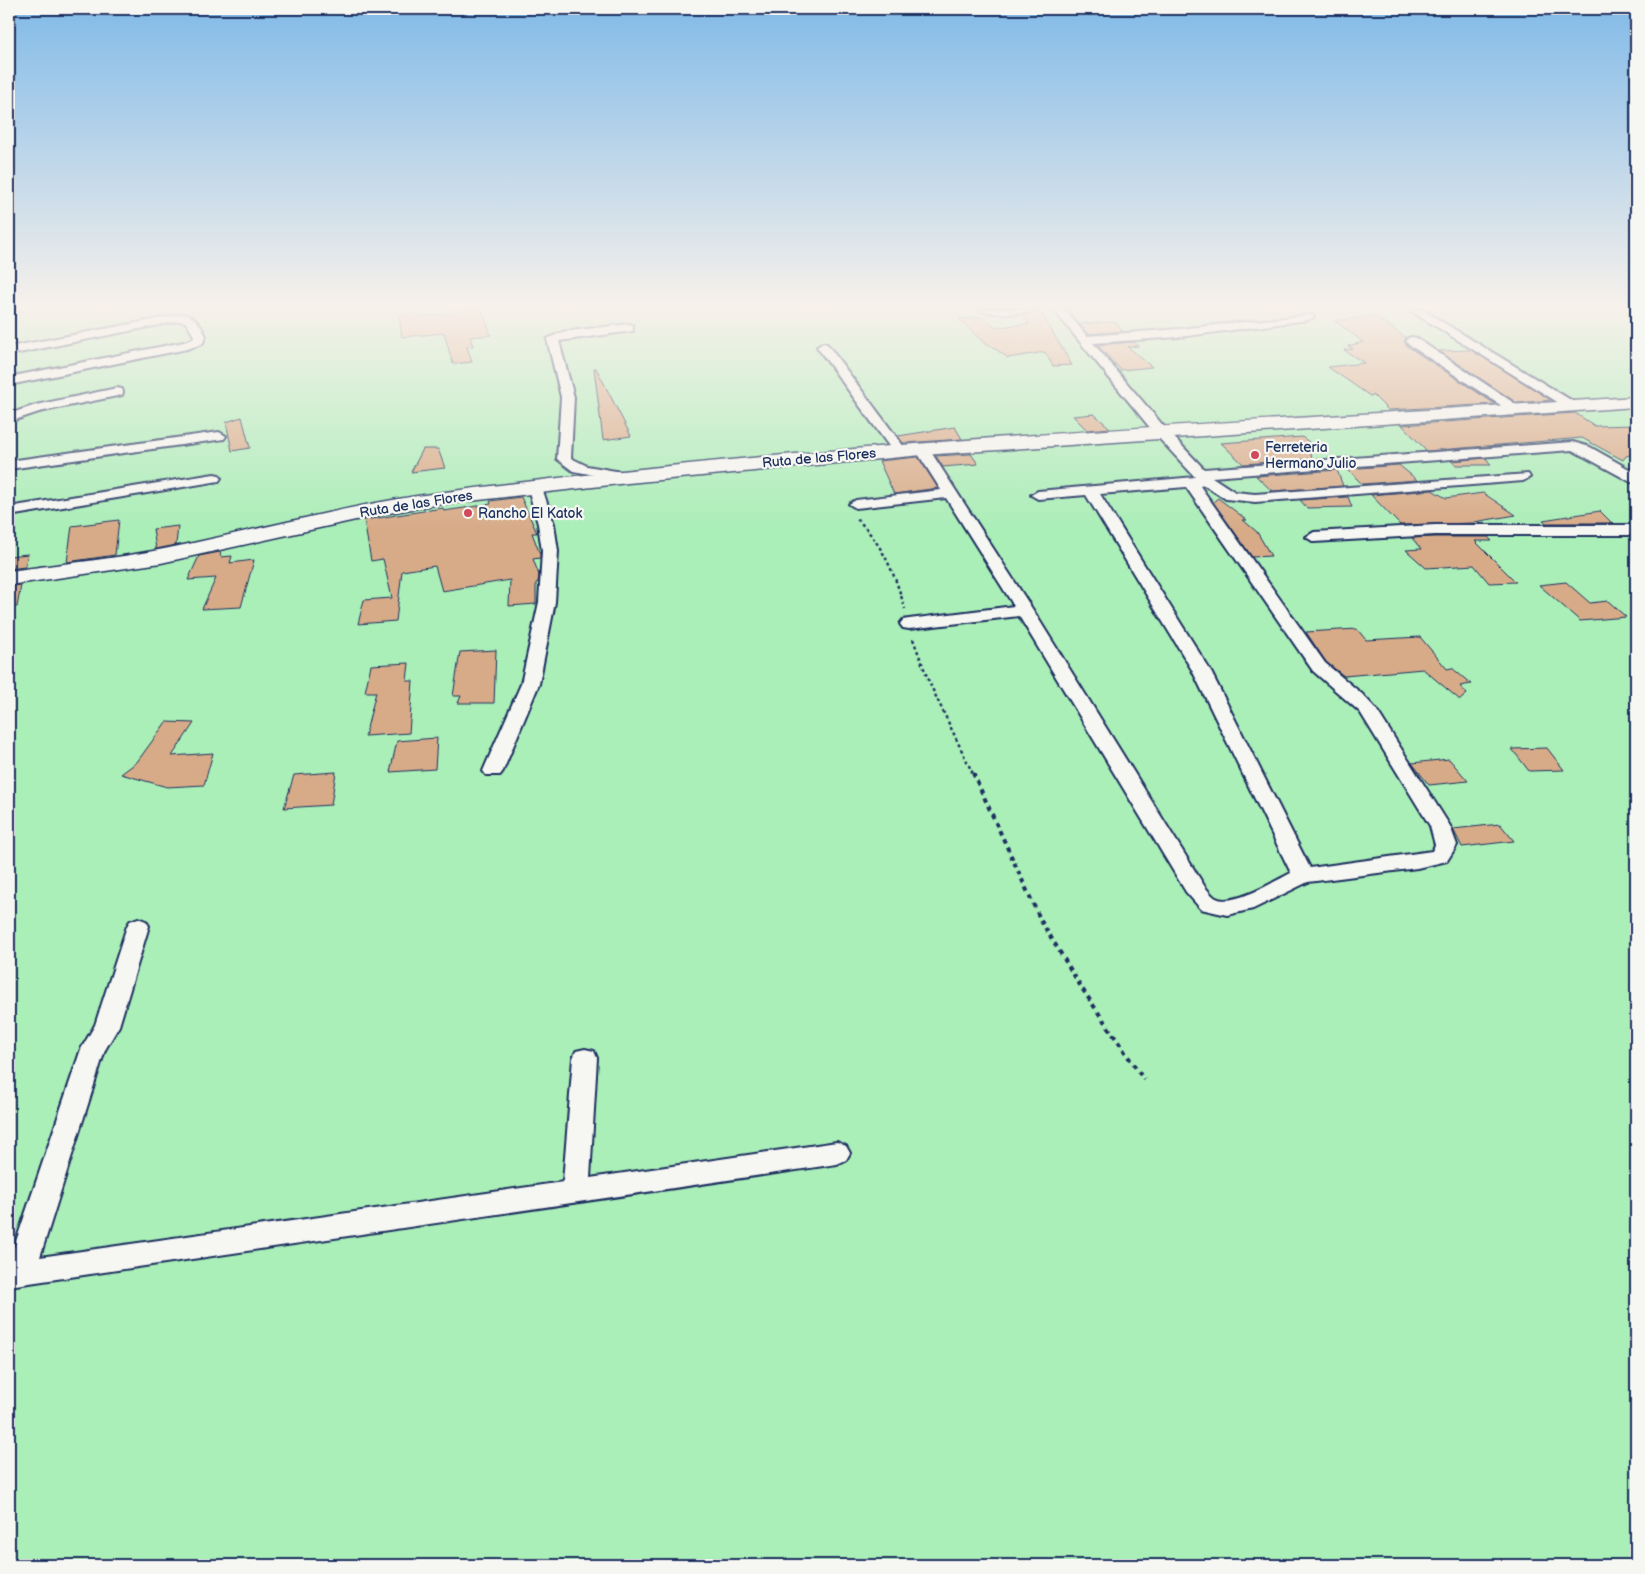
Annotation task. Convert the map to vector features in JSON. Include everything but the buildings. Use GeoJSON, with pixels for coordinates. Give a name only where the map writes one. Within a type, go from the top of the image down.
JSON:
{"type":"FeatureCollection","features":[{"type":"Feature","properties":{"kind":"main road","name":"Ruta de las Flores"},"geometry":{"type":"LineString","coordinates":[[9,578],[161,556],[400,505],[628,477],[899,450],[1636,402]]}},
{"type":"Feature","properties":{"kind":"street"},"geometry":{"type":"LineString","coordinates":[[565,382],[569,400],[564,459],[570,465],[580,470],[609,472],[628,477]]}},
{"type":"Feature","properties":{"kind":"street"},"geometry":{"type":"LineString","coordinates":[[849,382],[899,450]]}},
{"type":"Feature","properties":{"kind":"street"},"geometry":{"type":"LineString","coordinates":[[922,449],[949,494],[1025,610],[1197,892],[1210,904],[1227,908],[1245,904],[1303,876],[1417,861],[1440,856],[1446,845],[1440,826],[1367,709],[1320,667],[1199,480],[1120,382]]}},
{"type":"Feature","properties":{"kind":"street"},"geometry":{"type":"LineString","coordinates":[[1475,382],[1516,409]]}},
{"type":"Feature","properties":{"kind":"street"},"geometry":{"type":"LineString","coordinates":[[1535,382],[1572,405]]}},
{"type":"Feature","properties":{"kind":"street"},"geometry":{"type":"LineString","coordinates":[[9,418],[36,409],[117,392]]}},
{"type":"Feature","properties":{"kind":"street"},"geometry":{"type":"LineString","coordinates":[[9,465],[219,436]]}},
{"type":"Feature","properties":{"kind":"street"},"geometry":{"type":"LineString","coordinates":[[1038,495],[1091,492],[1199,480],[1573,446],[1586,450],[1636,479]]}},
{"type":"Feature","properties":{"kind":"street"},"geometry":{"type":"LineString","coordinates":[[1199,480],[1231,496],[1254,498],[1523,477]]}},
{"type":"Feature","properties":{"kind":"street"},"geometry":{"type":"LineString","coordinates":[[9,512],[214,478]]}},
{"type":"Feature","properties":{"kind":"street"},"geometry":{"type":"LineString","coordinates":[[493,771],[530,684],[547,602],[550,550],[546,524],[535,488]]}},
{"type":"Feature","properties":{"kind":"street"},"geometry":{"type":"LineString","coordinates":[[1091,492],[1201,670],[1303,876]]}},
{"type":"Feature","properties":{"kind":"street"},"geometry":{"type":"LineString","coordinates":[[856,504],[949,494]]}},
{"type":"Feature","properties":{"kind":"street"},"geometry":{"type":"LineString","coordinates":[[1314,538],[1435,530],[1636,530]]}},
{"type":"Feature","properties":{"kind":"street"},"geometry":{"type":"LineString","coordinates":[[910,624],[1025,610]]}},
{"type":"Feature","properties":{"kind":"street"},"geometry":{"type":"LineString","coordinates":[[138,926],[107,1026],[93,1049],[15,1273],[837,1152]]}},
{"type":"Feature","properties":{"kind":"street"},"geometry":{"type":"LineString","coordinates":[[576,1191],[585,1058]]}},
{"type":"Feature","properties":{"kind":"path"},"geometry":{"type":"LineString","coordinates":[[856,504],[851,514],[874,534],[891,565],[916,648],[929,682],[1041,921],[1082,990],[1144,1080]]}},
{"type":"Feature","properties":{"kind":"green space"},"geometry":{"type":"Polygon","coordinates":[[[9,382],[1636,382],[1636,1565],[9,1565],[9,382]]]}},
{"type":"Feature","properties":{"kind":"place","name":"Ferreteria Hermano Julio"},"geometry":{"type":"Point","coordinates":[1255,455]}},
{"type":"Feature","properties":{"kind":"place","name":"Rancho El Katok"},"geometry":{"type":"Point","coordinates":[468,513]}}]}
